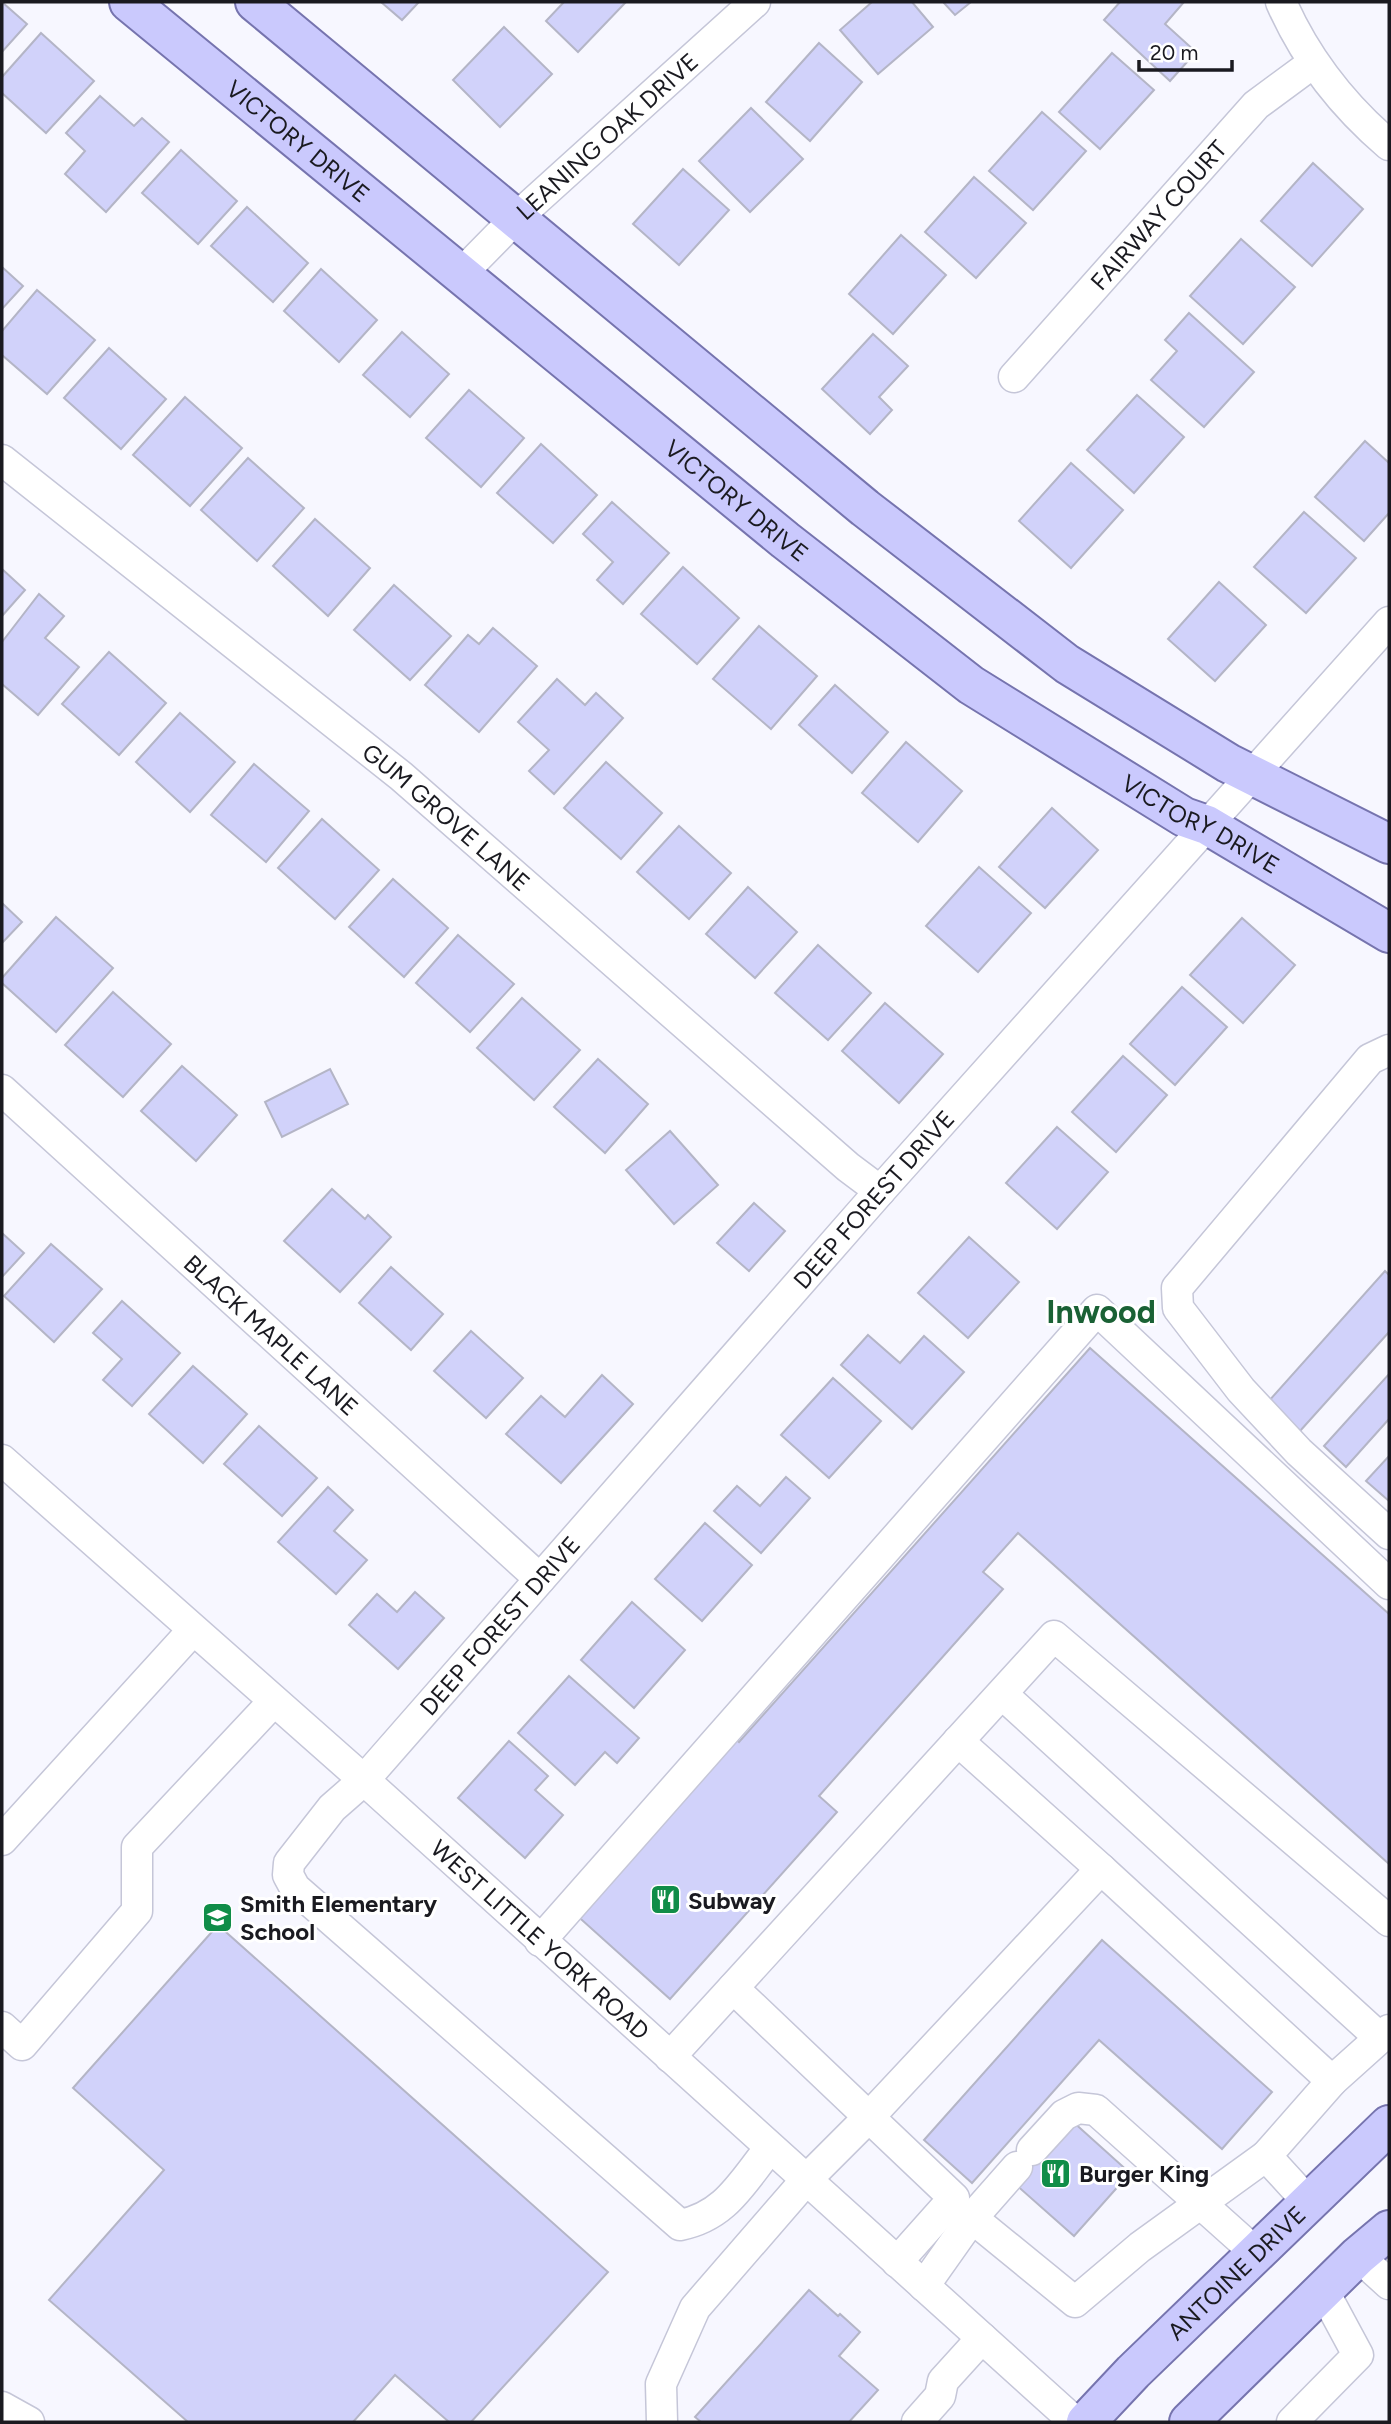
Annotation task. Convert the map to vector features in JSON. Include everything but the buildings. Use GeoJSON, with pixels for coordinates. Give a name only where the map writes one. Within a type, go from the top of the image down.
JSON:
{"type":"FeatureCollection","features":[{"type":"Feature","properties":{"kind":"main road","name":"VICTORY DRIVE"},"geometry":{"type":"LineString","coordinates":[[129,2],[785,540],[971,685],[1184,817],[1207,825],[1389,933]]}},
{"type":"Feature","properties":{"kind":"main road"},"geometry":{"type":"LineString","coordinates":[[255,2],[865,508],[1067,664],[1228,763],[1389,844]]}},
{"type":"Feature","properties":{"kind":"main road","name":"ANTOINE DRIVE"},"geometry":{"type":"LineString","coordinates":[[1086,2422],[1133,2372],[1389,2125]]}},
{"type":"Feature","properties":{"kind":"main road"},"geometry":{"type":"LineString","coordinates":[[1199,2419],[1357,2256],[1389,2230]]}},
{"type":"Feature","properties":{"kind":"street","name":"LEANING OAK DRIVE"},"geometry":{"type":"LineString","coordinates":[[461,274],[516,218],[755,2]]}},
{"type":"Feature","properties":{"kind":"street"},"geometry":{"type":"LineString","coordinates":[[1281,2],[1313,63],[1342,101],[1389,145]]}},
{"type":"Feature","properties":{"kind":"street","name":"FAIRWAY COURT"},"geometry":{"type":"LineString","coordinates":[[1014,377],[1256,105],[1313,63]]}},
{"type":"Feature","properties":{"kind":"street","name":"GUM GROVE LANE"},"geometry":{"type":"LineString","coordinates":[[2,460],[401,776],[848,1167],[880,1191]]}},
{"type":"Feature","properties":{"kind":"street","name":"DEEP FOREST DRIVE"},"geometry":{"type":"LineString","coordinates":[[770,2148],[719,2210],[699,2221],[680,2225],[295,1888],[288,1875],[289,1863],[332,1808],[364,1780],[880,1191],[1207,825],[1255,775],[1389,622]]}},
{"type":"Feature","properties":{"kind":"street"},"geometry":{"type":"LineString","coordinates":[[1389,1050],[1370,1059],[1177,1288],[1178,1308],[1241,1390],[1299,1452],[1389,1534]]}},
{"type":"Feature","properties":{"kind":"street","name":"BLACK MAPLE LANE"},"geometry":{"type":"LineString","coordinates":[[2,1090],[540,1579]]}},
{"type":"Feature","properties":{"kind":"street"},"geometry":{"type":"LineString","coordinates":[[540,1941],[1097,1310],[1389,1584]]}},
{"type":"Feature","properties":{"kind":"street","name":"WEST LITTLE YORK ROAD"},"geometry":{"type":"LineString","coordinates":[[2,1460],[364,1780],[1075,2422]]}},
{"type":"Feature","properties":{"kind":"street"},"geometry":{"type":"LineString","coordinates":[[2,1840],[193,1630]]}},
{"type":"Feature","properties":{"kind":"street"},"geometry":{"type":"LineString","coordinates":[[670,2057],[1054,1636],[1389,1921]]}},
{"type":"Feature","properties":{"kind":"street"},"geometry":{"type":"LineString","coordinates":[[972,2218],[1074,2302],[1140,2247],[1266,2156],[1332,2081],[1385,2034],[1002,1693]]}},
{"type":"Feature","properties":{"kind":"street"},"geometry":{"type":"LineString","coordinates":[[2,2028],[22,2045],[137,1912],[137,1847],[274,1702]]}},
{"type":"Feature","properties":{"kind":"street"},"geometry":{"type":"LineString","coordinates":[[958,1741],[1332,2081]]}},
{"type":"Feature","properties":{"kind":"street"},"geometry":{"type":"LineString","coordinates":[[662,2422],[661,2384],[695,2308],[806,2180],[869,2118],[1101,1869]]}},
{"type":"Feature","properties":{"kind":"street"},"geometry":{"type":"LineString","coordinates":[[733,1988],[954,2199],[897,2262]]}},
{"type":"Feature","properties":{"kind":"street"},"geometry":{"type":"LineString","coordinates":[[923,2286],[972,2218],[1064,2115],[1078,2108],[1096,2110],[1256,2253]]}},
{"type":"Feature","properties":{"kind":"street"},"geometry":{"type":"LineString","coordinates":[[1266,2156],[1309,2203]]}},
{"type":"Feature","properties":{"kind":"street"},"geometry":{"type":"LineString","coordinates":[[1357,2256],[1389,2284]]}},
{"type":"Feature","properties":{"kind":"street"},"geometry":{"type":"LineString","coordinates":[[1292,2422],[1358,2355],[1323,2290]]}},
{"type":"Feature","properties":{"kind":"street"},"geometry":{"type":"LineString","coordinates":[[917,2422],[940,2396],[943,2381],[982,2338]]}},
{"type":"Feature","properties":{"kind":"street"},"geometry":{"type":"LineString","coordinates":[[2,2407],[29,2422]]}},
{"type":"Feature","properties":{"kind":"place","name":"Subway"},"geometry":{"type":"Point","coordinates":[665,1900]}},
{"type":"Feature","properties":{"kind":"place","name":"Smith Elementary School"},"geometry":{"type":"Point","coordinates":[217,1917]}},
{"type":"Feature","properties":{"kind":"place","name":"Burger King"},"geometry":{"type":"Point","coordinates":[1056,2173]}},
{"type":"Feature","properties":{"kind":"district","name":"Inwood"},"geometry":{"type":"Point","coordinates":[1101,1312]}}]}
